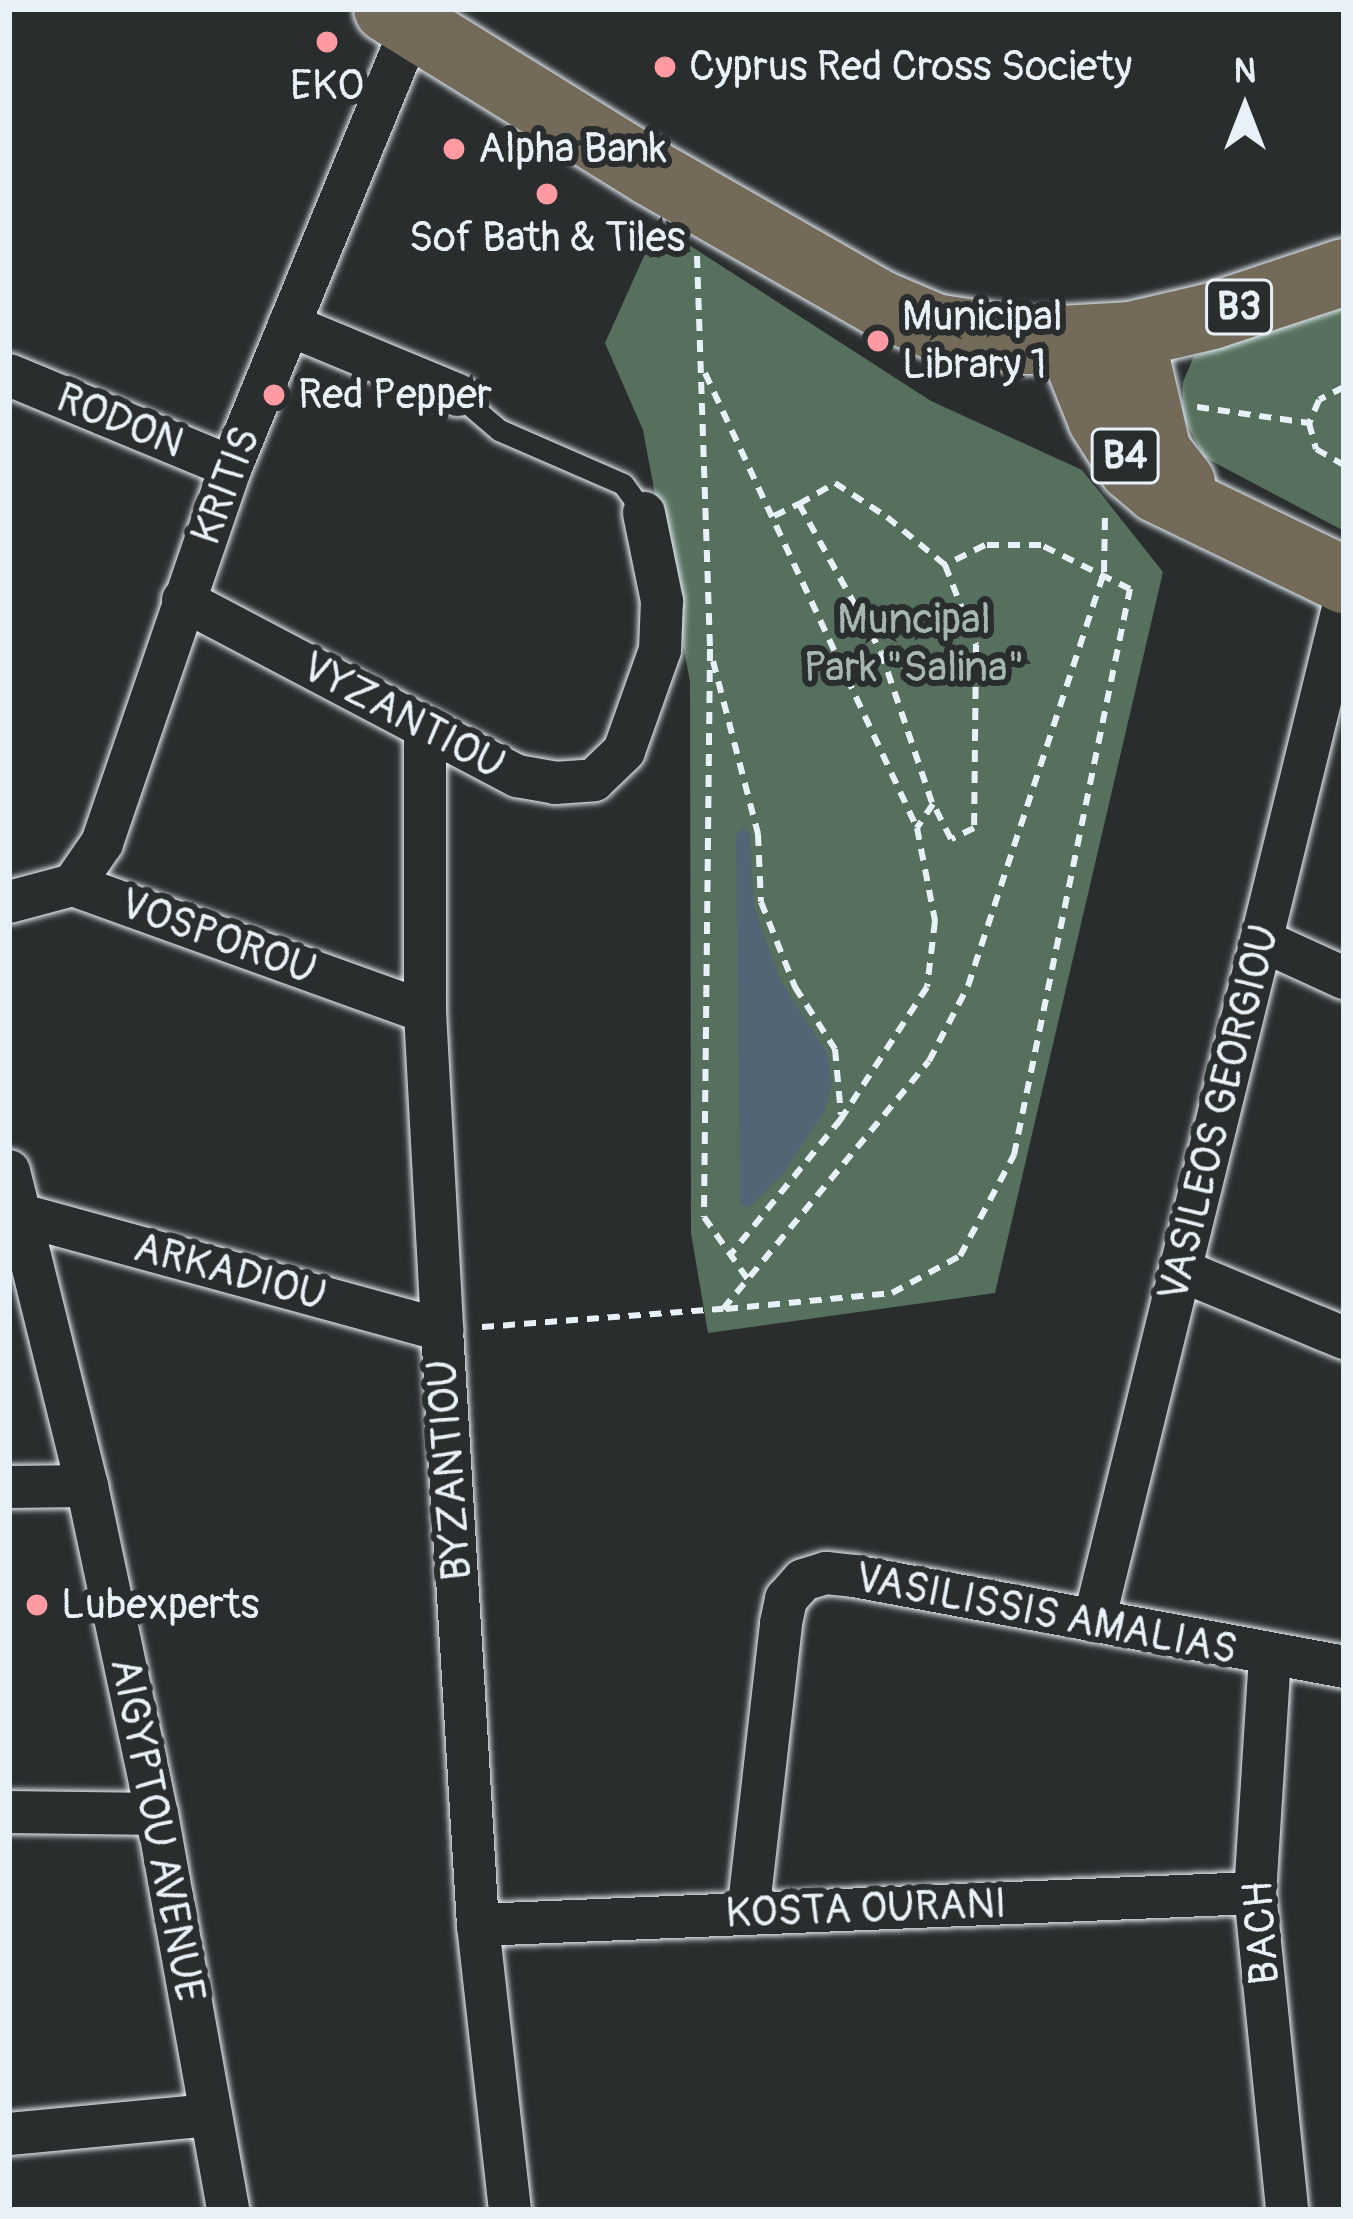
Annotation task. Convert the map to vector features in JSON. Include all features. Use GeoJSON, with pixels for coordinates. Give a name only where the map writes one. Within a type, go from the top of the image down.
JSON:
{"type":"FeatureCollection","features":[{"type":"Feature","properties":{"kind":"main road"},"geometry":{"type":"LineString","coordinates":[[400,16],[650,172],[878,303],[935,327],[1027,341],[1101,338]]}},
{"type":"Feature","properties":{"kind":"main road","name":"B3"},"geometry":{"type":"LineString","coordinates":[[1101,338],[1212,316],[1344,272]]}},
{"type":"Feature","properties":{"kind":"main road","name":"B4"},"geometry":{"type":"LineString","coordinates":[[1101,338],[1100,419],[1132,468],[1158,490],[1344,580]]}},
{"type":"Feature","properties":{"kind":"street","name":"KRITIS"},"geometry":{"type":"LineString","coordinates":[[74,885],[102,843],[231,466],[290,325],[400,16]]}},
{"type":"Feature","properties":{"kind":"street"},"geometry":{"type":"LineString","coordinates":[[290,325],[458,395]]}},
{"type":"Feature","properties":{"kind":"street","name":"RODON"},"geometry":{"type":"LineString","coordinates":[[9,375],[231,466]]}},
{"type":"Feature","properties":{"kind":"street","name":"VYZANTIOU"},"geometry":{"type":"LineString","coordinates":[[183,600],[517,776],[555,783],[594,780],[624,752],[660,650],[662,601],[644,513]]}},
{"type":"Feature","properties":{"kind":"street","name":"VASILEOS GEORGIOU"},"geometry":{"type":"LineString","coordinates":[[1094,1621],[1344,604]]}},
{"type":"Feature","properties":{"kind":"street","name":"BYZANTIOU"},"geometry":{"type":"LineString","coordinates":[[425,728],[425,1012],[442,1330],[478,1925],[510,2210]]}},
{"type":"Feature","properties":{"kind":"street","name":"VOSPOROU"},"geometry":{"type":"LineString","coordinates":[[9,902],[74,885],[425,1012]]}},
{"type":"Feature","properties":{"kind":"street"},"geometry":{"type":"LineString","coordinates":[[1261,940],[1344,978]]}},
{"type":"Feature","properties":{"kind":"street","name":"AIGYPTOU AVENUE"},"geometry":{"type":"LineString","coordinates":[[9,1171],[87,1486],[158,1814],[228,2210]]}},
{"type":"Feature","properties":{"kind":"street","name":"ARKADIOU"},"geometry":{"type":"LineString","coordinates":[[18,1214],[442,1330]]}},
{"type":"Feature","properties":{"kind":"street"},"geometry":{"type":"LineString","coordinates":[[1180,1270],[1344,1338]]}},
{"type":"Feature","properties":{"kind":"street"},"geometry":{"type":"LineString","coordinates":[[9,1487],[87,1486]]}},
{"type":"Feature","properties":{"kind":"street","name":"VASILISSIS AMALIAS"},"geometry":{"type":"LineString","coordinates":[[748,1914],[781,1623],[787,1599],[803,1580],[826,1573],[854,1576],[1344,1666]]}},
{"type":"Feature","properties":{"kind":"street","name":"BACH"},"geometry":{"type":"LineString","coordinates":[[1270,1656],[1255,1893],[1287,2210]]}},
{"type":"Feature","properties":{"kind":"street"},"geometry":{"type":"LineString","coordinates":[[9,1812],[158,1814]]}},
{"type":"Feature","properties":{"kind":"street","name":"KOSTA OURANI"},"geometry":{"type":"LineString","coordinates":[[478,1925],[1255,1893]]}},
{"type":"Feature","properties":{"kind":"street"},"geometry":{"type":"LineString","coordinates":[[9,2134],[210,2115]]}},
{"type":"Feature","properties":{"kind":"lane"},"geometry":{"type":"LineString","coordinates":[[458,395],[499,430],[622,484],[644,513]]}},
{"type":"Feature","properties":{"kind":"path"},"geometry":{"type":"LineString","coordinates":[[697,255],[710,650],[704,1217],[749,1281]]}},
{"type":"Feature","properties":{"kind":"path"},"geometry":{"type":"LineString","coordinates":[[704,370],[917,828],[935,921],[927,986],[841,1118],[730,1255]]}},
{"type":"Feature","properties":{"kind":"path"},"geometry":{"type":"LineString","coordinates":[[1344,387],[1319,400],[1310,423],[1316,449],[1344,465]]}},
{"type":"Feature","properties":{"kind":"path"},"geometry":{"type":"LineString","coordinates":[[1175,404],[1310,423]]}},
{"type":"Feature","properties":{"kind":"path"},"geometry":{"type":"LineString","coordinates":[[774,516],[835,483],[945,566],[976,645],[974,827],[951,838],[933,804],[880,652],[799,504]]}},
{"type":"Feature","properties":{"kind":"path"},"geometry":{"type":"LineString","coordinates":[[723,1310],[929,1061],[968,986],[1104,572],[1105,508]]}},
{"type":"Feature","properties":{"kind":"path"},"geometry":{"type":"LineString","coordinates":[[442,1330],[892,1293],[960,1256],[1013,1155],[1130,589],[1041,544],[985,544],[945,566]]}},
{"type":"Feature","properties":{"kind":"path"},"geometry":{"type":"LineString","coordinates":[[710,650],[758,834],[761,902],[795,986],[835,1048],[841,1118]]}},
{"type":"Feature","properties":{"kind":"path"},"geometry":{"type":"LineString","coordinates":[[917,828],[933,804]]}},
{"type":"Feature","properties":{"kind":"green space","name":"Muncipal Park \"Salina\""},"geometry":{"type":"Polygon","coordinates":[[[658,225],[931,401],[1082,470],[1163,572],[995,1293],[708,1333],[691,1233],[690,682],[643,430],[605,343],[658,225]]]}},
{"type":"Feature","properties":{"kind":"green space"},"geometry":{"type":"Polygon","coordinates":[[[1344,308],[1344,531],[1204,457],[1182,414],[1183,382],[1194,356],[1344,308]]]}},
{"type":"Feature","properties":{"kind":"water"},"geometry":{"type":"Polygon","coordinates":[[[744,828],[750,833],[754,904],[763,933],[781,981],[827,1053],[832,1082],[825,1111],[783,1174],[749,1208],[740,1203],[736,834],[744,828]]]}},
{"type":"Feature","properties":{"kind":"place","name":"EKO"},"geometry":{"type":"Point","coordinates":[327,42]}},
{"type":"Feature","properties":{"kind":"place","name":"Cyprus Red Cross Society"},"geometry":{"type":"Point","coordinates":[665,67]}},
{"type":"Feature","properties":{"kind":"place","name":"Alpha Bank"},"geometry":{"type":"Point","coordinates":[454,149]}},
{"type":"Feature","properties":{"kind":"place","name":"Sof Bath & Tiles"},"geometry":{"type":"Point","coordinates":[547,194]}},
{"type":"Feature","properties":{"kind":"place","name":"Municipal Library 1"},"geometry":{"type":"Point","coordinates":[878,341]}},
{"type":"Feature","properties":{"kind":"place","name":"Red Pepper"},"geometry":{"type":"Point","coordinates":[274,395]}},
{"type":"Feature","properties":{"kind":"place","name":"Lubexperts"},"geometry":{"type":"Point","coordinates":[37,1605]}}]}
